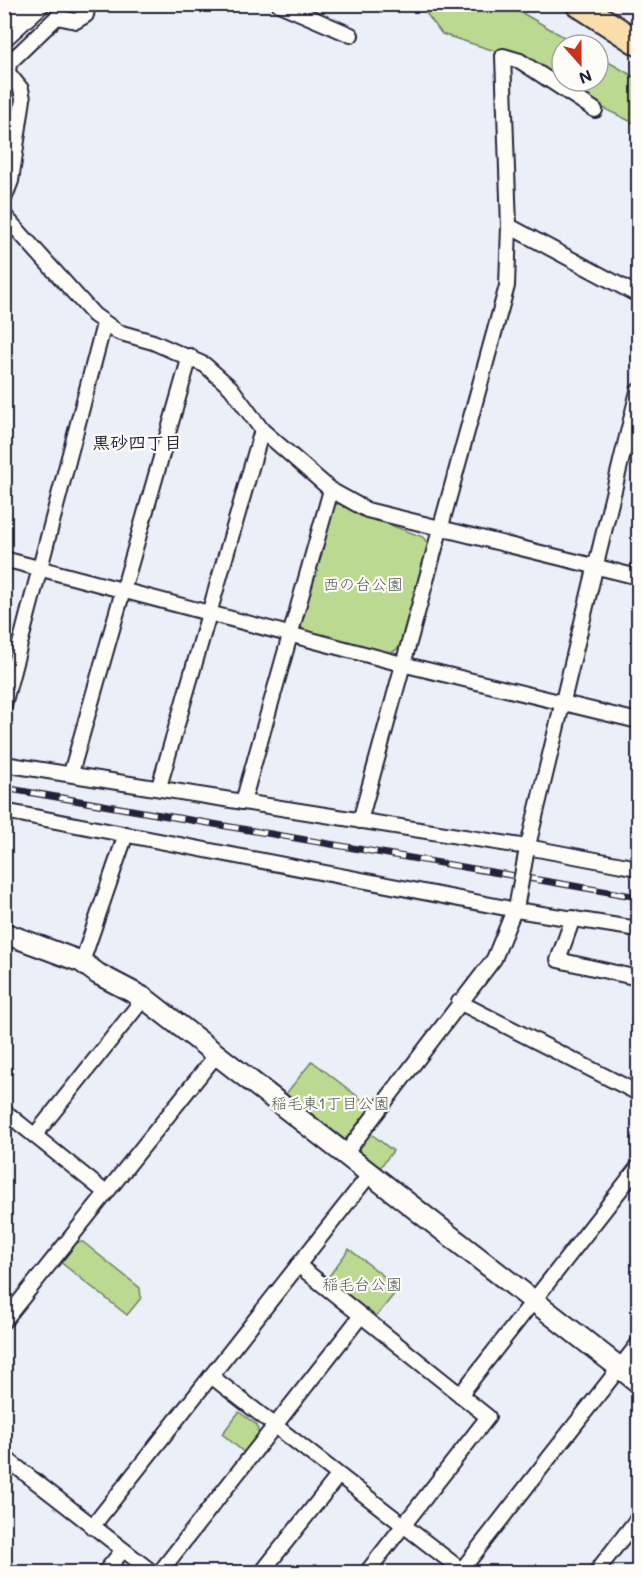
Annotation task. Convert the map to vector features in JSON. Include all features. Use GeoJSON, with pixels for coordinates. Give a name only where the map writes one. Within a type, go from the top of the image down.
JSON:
{"type":"FeatureCollection","features":[{"type":"Feature","properties":{"kind":"highway"},"geometry":{"type":"LineString","coordinates":[[578,4],[639,43]]}},
{"type":"Feature","properties":{"kind":"street"},"geometry":{"type":"LineString","coordinates":[[4,14],[15,4]]}},
{"type":"Feature","properties":{"kind":"street"},"geometry":{"type":"LineString","coordinates":[[4,36],[39,4]]}},
{"type":"Feature","properties":{"kind":"street"},"geometry":{"type":"LineString","coordinates":[[4,58],[62,4]]}},
{"type":"Feature","properties":{"kind":"street"},"geometry":{"type":"LineString","coordinates":[[4,199],[10,181],[23,99],[21,89],[8,73],[9,63],[57,17],[76,21],[87,15],[88,4]]}},
{"type":"Feature","properties":{"kind":"street"},"geometry":{"type":"LineString","coordinates":[[279,4],[351,35]]}},
{"type":"Feature","properties":{"kind":"street"},"geometry":{"type":"LineString","coordinates":[[360,821],[507,286],[509,226],[503,56],[520,62],[595,110]]}},
{"type":"Feature","properties":{"kind":"street"},"geometry":{"type":"LineString","coordinates":[[4,215],[104,324],[118,332],[190,356],[206,365],[231,388],[262,430],[331,490],[367,510],[439,530],[639,577]]}},
{"type":"Feature","properties":{"kind":"street"},"geometry":{"type":"LineString","coordinates":[[509,226],[639,295]]}},
{"type":"Feature","properties":{"kind":"street"},"geometry":{"type":"LineString","coordinates":[[4,705],[104,324]]}},
{"type":"Feature","properties":{"kind":"street"},"geometry":{"type":"LineString","coordinates":[[71,773],[190,356]]}},
{"type":"Feature","properties":{"kind":"street"},"geometry":{"type":"LineString","coordinates":[[345,1154],[494,959],[516,907],[526,850],[561,702],[639,391]]}},
{"type":"Feature","properties":{"kind":"street"},"geometry":{"type":"LineString","coordinates":[[159,787],[262,430]]}},
{"type":"Feature","properties":{"kind":"street"},"geometry":{"type":"LineString","coordinates":[[243,802],[331,490]]}},
{"type":"Feature","properties":{"kind":"street"},"geometry":{"type":"LineString","coordinates":[[4,559],[402,664],[639,721]]}},
{"type":"Feature","properties":{"kind":"street"},"geometry":{"type":"LineString","coordinates":[[4,764],[159,787],[639,868]]}},
{"type":"Feature","properties":{"kind":"street"},"geometry":{"type":"LineString","coordinates":[[4,811],[639,929]]}},
{"type":"Feature","properties":{"kind":"street"},"geometry":{"type":"LineString","coordinates":[[82,962],[126,834]]}},
{"type":"Feature","properties":{"kind":"street"},"geometry":{"type":"LineString","coordinates":[[573,918],[558,960],[639,978]]}},
{"type":"Feature","properties":{"kind":"street"},"geometry":{"type":"LineString","coordinates":[[4,933],[82,962],[98,974],[144,998],[535,1299],[639,1382]]}},
{"type":"Feature","properties":{"kind":"street"},"geometry":{"type":"LineString","coordinates":[[35,1135],[144,998]]}},
{"type":"Feature","properties":{"kind":"street"},"geometry":{"type":"LineString","coordinates":[[459,1002],[639,1093]]}},
{"type":"Feature","properties":{"kind":"street"},"geometry":{"type":"LineString","coordinates":[[4,1321],[217,1054]]}},
{"type":"Feature","properties":{"kind":"street"},"geometry":{"type":"LineString","coordinates":[[4,1112],[106,1193]]}},
{"type":"Feature","properties":{"kind":"street"},"geometry":{"type":"LineString","coordinates":[[460,1395],[639,1167]]}},
{"type":"Feature","properties":{"kind":"street"},"geometry":{"type":"LineString","coordinates":[[92,1527],[370,1173]]}},
{"type":"Feature","properties":{"kind":"street"},"geometry":{"type":"LineString","coordinates":[[298,1265],[360,1317],[488,1417],[368,1572]]}},
{"type":"Feature","properties":{"kind":"street"},"geometry":{"type":"LineString","coordinates":[[160,1572],[360,1317]]}},
{"type":"Feature","properties":{"kind":"street"},"geometry":{"type":"LineString","coordinates":[[211,1376],[462,1572],[639,1344]]}},
{"type":"Feature","properties":{"kind":"street"},"geometry":{"type":"LineString","coordinates":[[4,1457],[152,1572]]}},
{"type":"Feature","properties":{"kind":"street"},"geometry":{"type":"LineString","coordinates":[[262,1572],[338,1476]]}},
{"type":"Feature","properties":{"kind":"street"},"geometry":{"type":"LineString","coordinates":[[596,1572],[639,1518]]}},
{"type":"Feature","properties":{"kind":"street"},"geometry":{"type":"LineString","coordinates":[[105,1572],[123,1550]]}},
{"type":"Feature","properties":{"kind":"green space"},"geometry":{"type":"Polygon","coordinates":[[[420,5],[498,5],[524,14],[557,33],[550,33],[550,77],[517,58],[442,34],[420,5]]]}},
{"type":"Feature","properties":{"kind":"green space"},"geometry":{"type":"Polygon","coordinates":[[[610,63],[638,79],[638,125],[577,93],[610,93],[610,63]]]}},
{"type":"Feature","properties":{"kind":"green space","name":"西の台公園"},"geometry":{"type":"Polygon","coordinates":[[[340,503],[423,537],[428,544],[399,648],[391,653],[305,633],[299,623],[331,506],[340,503]]]}},
{"type":"Feature","properties":{"kind":"green space","name":"稲毛東1丁目公園"},"geometry":{"type":"Polygon","coordinates":[[[312,1061],[371,1107],[345,1140],[285,1095],[312,1061]]]}},
{"type":"Feature","properties":{"kind":"green space"},"geometry":{"type":"Polygon","coordinates":[[[370,1133],[393,1151],[378,1170],[358,1155],[357,1149],[370,1133]]]}},
{"type":"Feature","properties":{"kind":"green space"},"geometry":{"type":"Polygon","coordinates":[[[83,1242],[140,1288],[141,1298],[127,1315],[59,1261],[74,1243],[83,1242]]]}},
{"type":"Feature","properties":{"kind":"green space","name":"稲毛台公園"},"geometry":{"type":"Polygon","coordinates":[[[349,1249],[399,1288],[375,1318],[326,1280],[349,1249]]]}},
{"type":"Feature","properties":{"kind":"green space"},"geometry":{"type":"Polygon","coordinates":[[[239,1412],[257,1425],[259,1438],[246,1454],[222,1434],[239,1412]]]}},
{"type":"Feature","properties":{"kind":"railway"},"geometry":{"type":"LineString","coordinates":[[4,788],[638,897]]}},
{"type":"Feature","properties":{"kind":"district","name":"黒砂四丁目"},"geometry":{"type":"Point","coordinates":[137,443]}}]}
